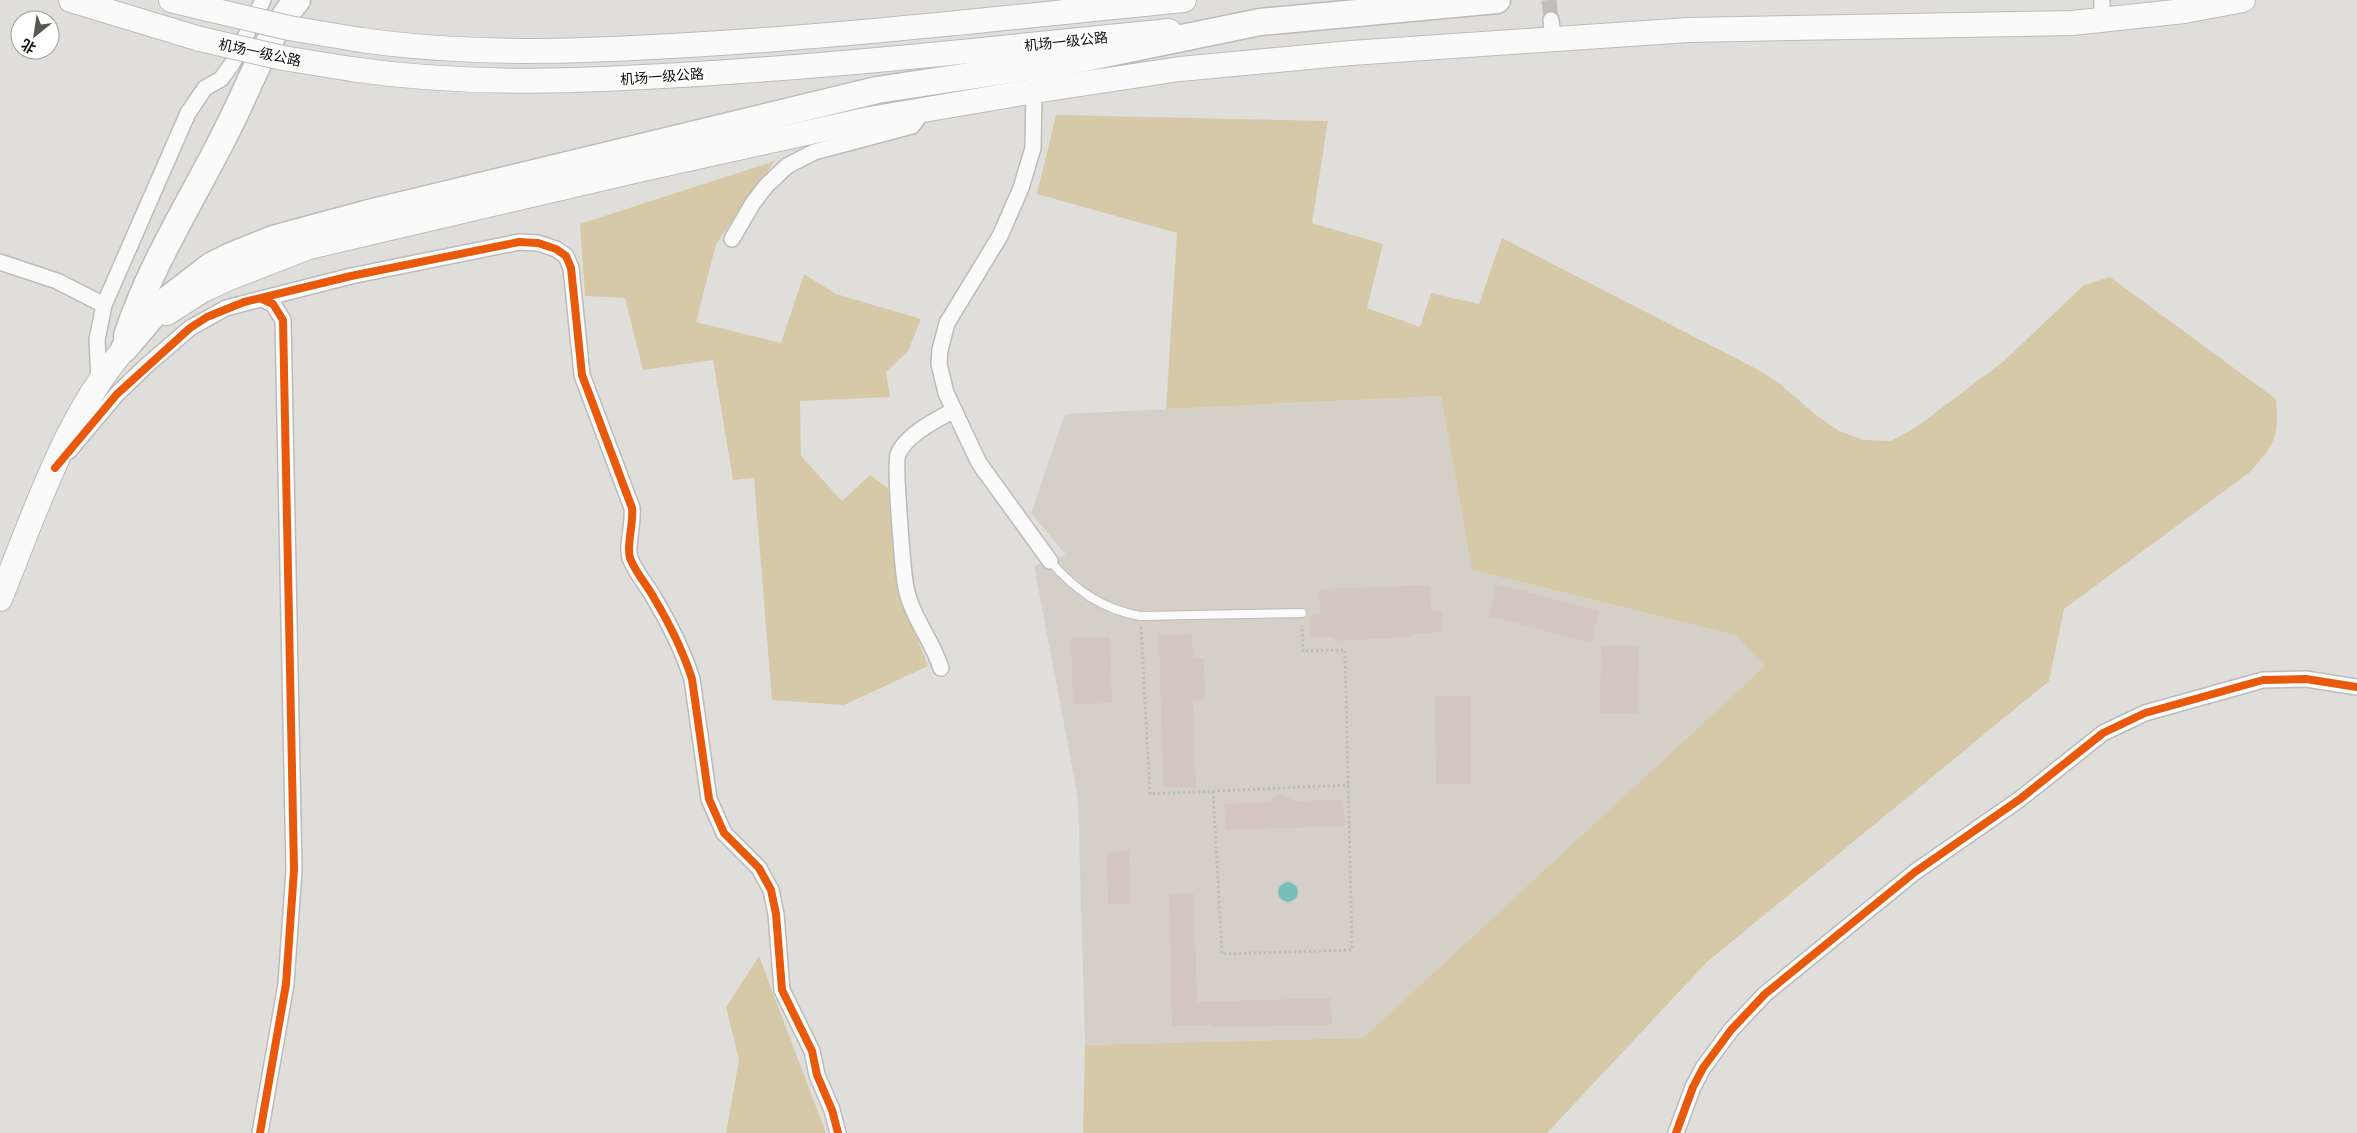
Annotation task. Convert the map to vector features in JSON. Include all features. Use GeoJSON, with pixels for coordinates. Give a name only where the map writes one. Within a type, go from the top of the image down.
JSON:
{"type":"FeatureCollection","features":[{"type":"Feature","properties":{"kind":"highway","name":"机场一级公路"},"geometry":{"type":"LineString","coordinates":[[71,0],[200,39],[283,58],[397,76],[487,82],[582,82],[808,67],[1260,22]]}},
{"type":"Feature","properties":{"kind":"highway","name":"机场一级公路"},"geometry":{"type":"LineString","coordinates":[[171,0],[289,28],[361,40],[488,52],[628,50],[806,38],[1184,0]]}},
{"type":"Feature","properties":{"kind":"highway"},"geometry":{"type":"LineString","coordinates":[[124,349],[138,302],[231,123],[273,33],[297,0]]}},
{"type":"Feature","properties":{"kind":"highway"},"geometry":{"type":"LineString","coordinates":[[0,599],[55,468],[86,400],[100,379],[149,317],[195,277],[231,256],[273,239],[365,214],[877,90],[1075,60],[1260,22],[1497,0]]}},
{"type":"Feature","properties":{"kind":"highway"},"geometry":{"type":"LineString","coordinates":[[124,349],[137,335],[158,319],[203,290],[309,247],[647,168],[870,120],[1034,91],[1233,63],[1552,30],[1688,30],[2072,23],[2102,10],[2184,11],[2243,0]]}},
{"type":"Feature","properties":{"kind":"street"},"geometry":{"type":"LineString","coordinates":[[100,379],[97,340],[104,305],[188,113],[205,88],[221,78],[232,64],[263,0]]}},
{"type":"Feature","properties":{"kind":"street"},"geometry":{"type":"LineString","coordinates":[[1034,91],[1033,148],[1021,188],[1000,236],[947,323],[940,357],[942,378],[954,410],[979,463],[1050,561]]}},
{"type":"Feature","properties":{"kind":"street"},"geometry":{"type":"LineString","coordinates":[[732,239],[753,203],[766,186],[787,166],[814,152],[912,126],[924,110]]}},
{"type":"Feature","properties":{"kind":"street"},"geometry":{"type":"LineString","coordinates":[[55,468],[117,394],[190,328],[226,308],[351,276],[519,242],[538,242],[556,249],[566,256],[573,273],[582,375],[632,508],[633,520],[629,544],[630,557],[656,600],[692,679],[709,799],[713,810],[724,833],[759,868],[771,890],[776,914],[782,990],[812,1051],[817,1075],[832,1110],[838,1133]]}},
{"type":"Feature","properties":{"kind":"street"},"geometry":{"type":"LineString","coordinates":[[0,262],[56,281],[104,305]]}},
{"type":"Feature","properties":{"kind":"street"},"geometry":{"type":"LineString","coordinates":[[260,1133],[286,984],[294,870],[283,320],[273,304],[262,299]]}},
{"type":"Feature","properties":{"kind":"street"},"geometry":{"type":"LineString","coordinates":[[941,668],[937,656],[915,615],[906,588],[896,467],[898,454],[905,444],[954,410]]}},
{"type":"Feature","properties":{"kind":"street"},"geometry":{"type":"LineString","coordinates":[[1676,1133],[1693,1087],[1703,1068],[1731,1030],[1765,994],[1915,872],[2020,799],[2103,733],[2145,713],[2263,680],[2306,679],[2357,687]]}},
{"type":"Feature","properties":{"kind":"lane"},"geometry":{"type":"LineString","coordinates":[[1050,561],[1071,584],[1096,601],[1109,608],[1140,616],[1302,613]]}},
{"type":"Feature","properties":{"kind":"path"},"geometry":{"type":"LineString","coordinates":[[1213,791],[1222,954],[1352,950],[1345,650],[1303,651],[1302,613]]}},
{"type":"Feature","properties":{"kind":"path"},"geometry":{"type":"LineString","coordinates":[[1140,616],[1150,794],[1349,785]]}},
{"type":"Feature","properties":{"kind":"shaded area"},"geometry":{"type":"Polygon","coordinates":[[[1056,115],[1328,121],[1312,223],[1383,244],[1367,308],[1420,327],[1431,293],[1479,304],[1502,238],[1751,366],[1775,380],[1816,415],[1839,431],[1864,440],[1891,441],[1915,428],[2004,361],[2084,285],[2110,277],[2276,399],[2277,422],[2274,439],[2265,454],[2250,472],[2064,609],[2049,681],[1707,962],[1547,1133],[1083,1133],[1085,1045],[1363,1038],[1765,666],[1735,635],[1472,570],[1441,396],[1166,409],[1177,233],[1037,194],[1056,115]]]}},
{"type":"Feature","properties":{"kind":"shaded area"},"geometry":{"type":"Polygon","coordinates":[[[775,161],[716,244],[696,322],[781,343],[804,274],[836,294],[921,319],[908,351],[886,372],[890,397],[800,401],[801,456],[842,501],[870,475],[888,488],[897,586],[928,666],[844,705],[772,700],[754,478],[733,480],[713,360],[643,370],[625,298],[585,296],[580,224],[775,161]]]}},
{"type":"Feature","properties":{"kind":"shaded area"},"geometry":{"type":"Polygon","coordinates":[[[1441,396],[1472,570],[1735,635],[1766,666],[1363,1038],[1085,1045],[1078,798],[1034,566],[1066,555],[1031,513],[1065,414],[1441,396]]]}},
{"type":"Feature","properties":{"kind":"shaded area"},"geometry":{"type":"Polygon","coordinates":[[[759,956],[826,1133],[726,1133],[739,1060],[726,1007],[759,956]]]}},
{"type":"Feature","properties":{"kind":"water"},"geometry":{"type":"Polygon","coordinates":[[[1288,882],[1295,885],[1298,892],[1295,899],[1288,902],[1281,899],[1278,892],[1281,885],[1288,882]]]}},
{"type":"Feature","properties":{"kind":"building"},"geometry":{"type":"Polygon","coordinates":[[[1496,584],[1599,611],[1591,643],[1489,616],[1496,584]]]}},
{"type":"Feature","properties":{"kind":"building"},"geometry":{"type":"Polygon","coordinates":[[[1430,585],[1431,611],[1442,611],[1443,632],[1413,634],[1411,637],[1333,641],[1335,637],[1310,638],[1309,616],[1320,615],[1319,589],[1430,585]]]}},
{"type":"Feature","properties":{"kind":"building"},"geometry":{"type":"Polygon","coordinates":[[[1192,634],[1193,658],[1204,658],[1205,700],[1193,701],[1196,787],[1163,787],[1159,635],[1192,634]]]}},
{"type":"Feature","properties":{"kind":"building"},"geometry":{"type":"Polygon","coordinates":[[[1110,637],[1112,703],[1073,704],[1071,638],[1110,637]]]}},
{"type":"Feature","properties":{"kind":"building"},"geometry":{"type":"Polygon","coordinates":[[[1601,646],[1639,646],[1638,714],[1600,713],[1601,646]]]}},
{"type":"Feature","properties":{"kind":"building"},"geometry":{"type":"Polygon","coordinates":[[[1435,696],[1471,696],[1471,784],[1436,784],[1435,696]]]}},
{"type":"Feature","properties":{"kind":"building"},"geometry":{"type":"Polygon","coordinates":[[[1281,793],[1294,801],[1343,800],[1345,826],[1226,830],[1224,804],[1270,802],[1272,797],[1281,793]]]}},
{"type":"Feature","properties":{"kind":"building"},"geometry":{"type":"Polygon","coordinates":[[[1129,851],[1131,904],[1108,904],[1107,852],[1129,851]]]}},
{"type":"Feature","properties":{"kind":"building"},"geometry":{"type":"Polygon","coordinates":[[[1169,894],[1194,894],[1197,1002],[1331,998],[1332,1025],[1172,1026],[1169,894]]]}},
{"type":"Feature","properties":{"kind":"tunnel"},"geometry":{"type":"LineString","coordinates":[[1549,0],[1551,20]]}},
{"type":"Feature","properties":{"kind":"cycle path"},"geometry":{"type":"LineString","coordinates":[[55,468],[117,394],[190,328],[207,317],[244,302],[351,276],[519,242],[538,243],[556,249],[566,256],[571,268],[582,375],[632,508],[630,558],[670,627],[692,679],[709,799],[724,833],[759,868],[771,890],[776,914],[782,990],[812,1051],[817,1075],[832,1110],[838,1133]]}},
{"type":"Feature","properties":{"kind":"cycle path"},"geometry":{"type":"LineString","coordinates":[[260,1133],[286,984],[294,870],[283,320],[273,304],[262,299]]}},
{"type":"Feature","properties":{"kind":"cycle path"},"geometry":{"type":"LineString","coordinates":[[1676,1133],[1693,1087],[1703,1068],[1731,1030],[1765,994],[1915,872],[2020,799],[2103,733],[2145,713],[2263,680],[2306,679],[2357,687]]}}]}
